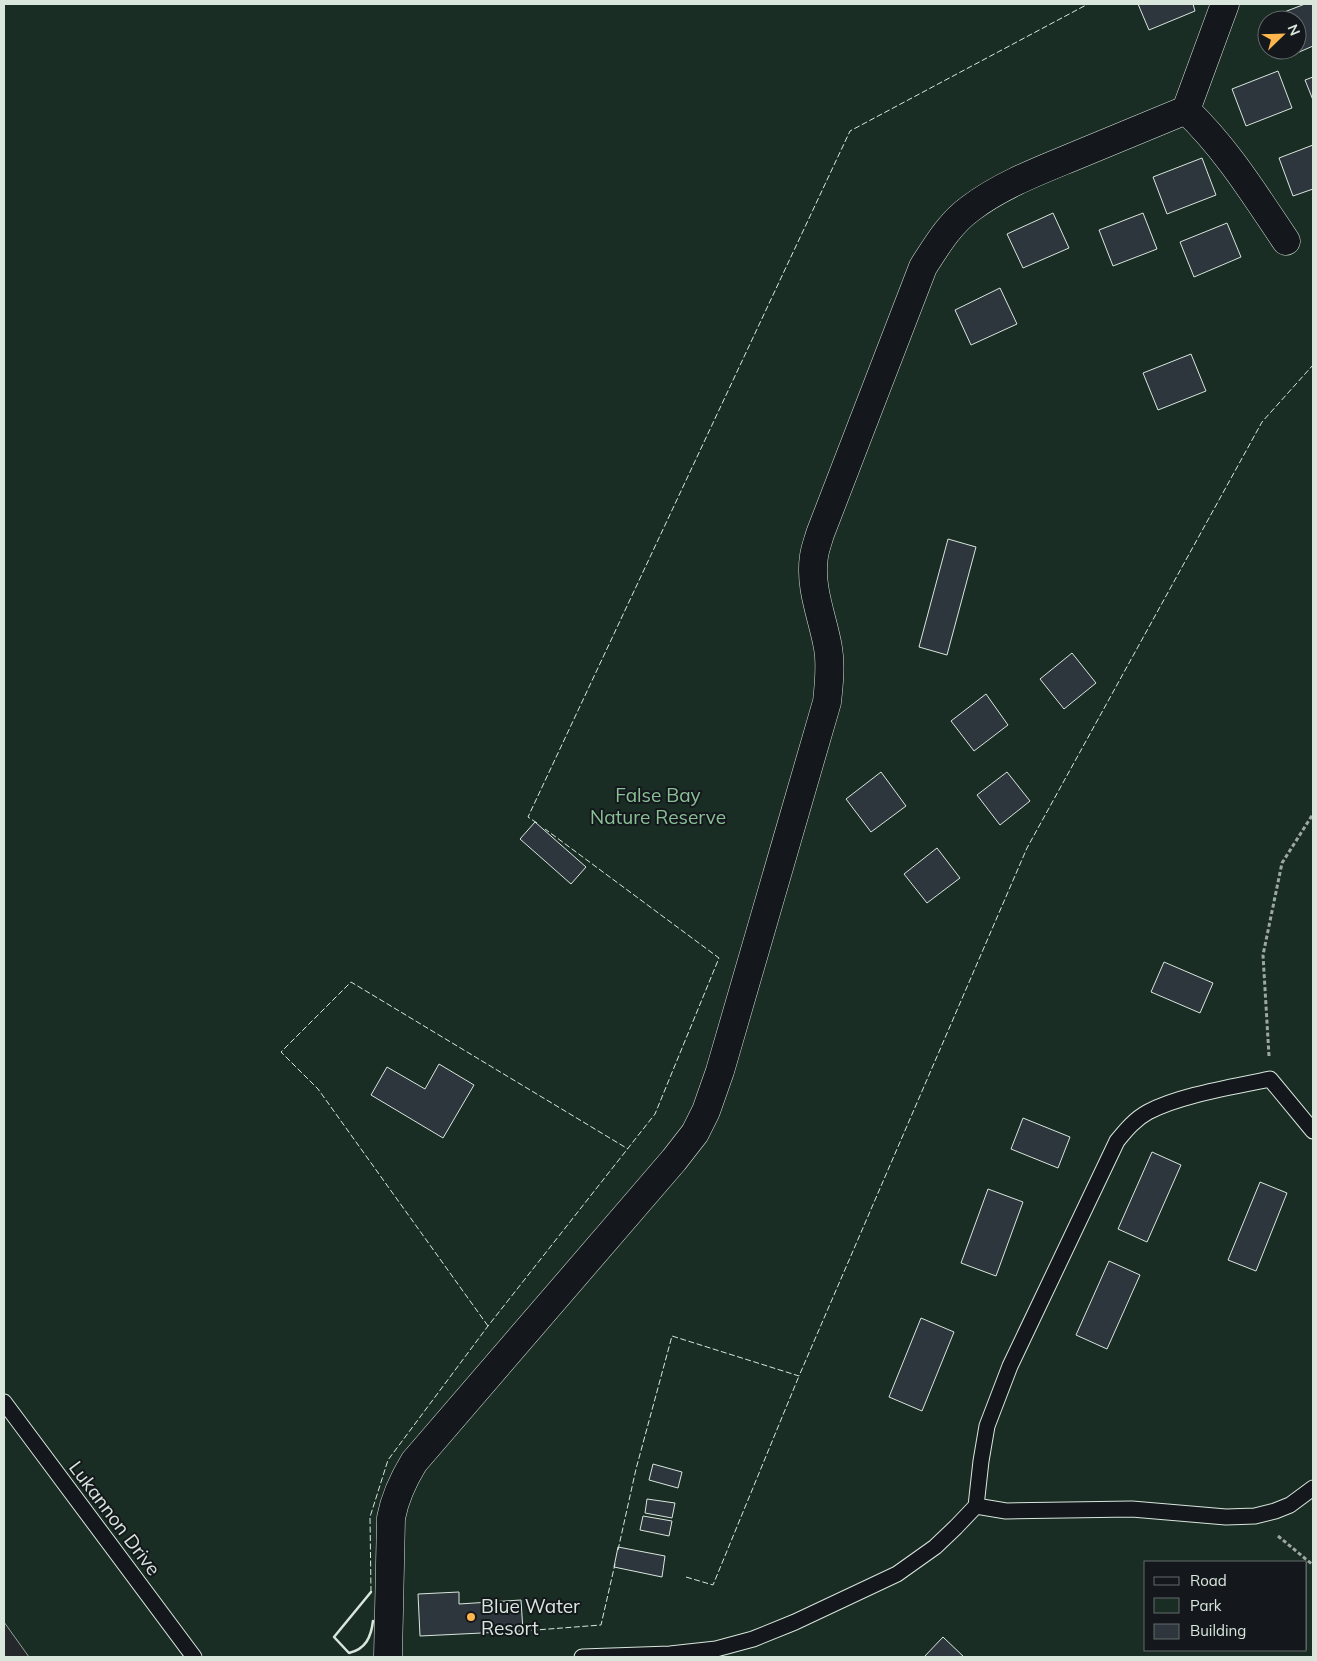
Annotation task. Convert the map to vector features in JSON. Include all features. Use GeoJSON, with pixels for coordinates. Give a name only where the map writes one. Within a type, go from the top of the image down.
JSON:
{"type":"FeatureCollection","features":[{"type":"Feature","properties":{"kind":"street"},"geometry":{"type":"LineString","coordinates":[[388,1657],[391,1518],[394,1502],[414,1462],[674,1160],[695,1133],[706,1111],[720,1071],[827,702],[829,649],[816,599],[813,573],[814,556],[827,516],[923,267],[938,243],[954,224],[971,208],[998,191],[1030,175],[1186,110],[1225,4]]}},
{"type":"Feature","properties":{"kind":"street"},"geometry":{"type":"LineString","coordinates":[[1186,110],[1222,148],[1286,241]]}},
{"type":"Feature","properties":{"kind":"lane"},"geometry":{"type":"LineString","coordinates":[[582,1657],[670,1654],[716,1649],[753,1639],[795,1622],[896,1574],[935,1547],[976,1506],[987,1426],[1010,1366],[1117,1140],[1131,1124],[1147,1112],[1167,1104],[1270,1079],[1313,1131]]}},
{"type":"Feature","properties":{"kind":"lane","name":"Lukannon Drive"},"geometry":{"type":"LineString","coordinates":[[4,1402],[194,1657]]}},
{"type":"Feature","properties":{"kind":"lane"},"geometry":{"type":"LineString","coordinates":[[976,1506],[1006,1511],[1132,1508],[1226,1517],[1255,1516],[1290,1505],[1313,1488]]}},
{"type":"Feature","properties":{"kind":"lane"},"geometry":{"type":"LineString","coordinates":[[716,1649],[732,1657]]}},
{"type":"Feature","properties":{"kind":"path"},"geometry":{"type":"LineString","coordinates":[[1270,1079],[1263,955],[1282,862],[1313,814]]}},
{"type":"Feature","properties":{"kind":"path"},"geometry":{"type":"LineString","coordinates":[[1255,1516],[1313,1565]]}},
{"type":"Feature","properties":{"kind":"green space","name":"False Bay Nature Reserve"},"geometry":{"type":"Polygon","coordinates":[[[4,4],[1313,4],[1313,1657],[4,1657],[4,4]]]}},
{"type":"Feature","properties":{"kind":"shaded area"},"geometry":{"type":"Polygon","coordinates":[[[4,1622],[29,1657],[4,1657],[4,1622]]]}},
{"type":"Feature","properties":{"kind":"building"},"geometry":{"type":"Polygon","coordinates":[[[1138,4],[1193,4],[1195,11],[1149,30],[1138,4]]]}},
{"type":"Feature","properties":{"kind":"building"},"geometry":{"type":"Polygon","coordinates":[[[1305,4],[1313,4],[1313,46],[1307,49],[1307,10],[1290,10],[1305,4]]]}},
{"type":"Feature","properties":{"kind":"building"},"geometry":{"type":"Polygon","coordinates":[[[1278,71],[1292,108],[1246,126],[1232,89],[1278,71]]]}},
{"type":"Feature","properties":{"kind":"building"},"geometry":{"type":"Polygon","coordinates":[[[1313,77],[1313,100],[1305,80],[1313,77]]]}},
{"type":"Feature","properties":{"kind":"building"},"geometry":{"type":"Polygon","coordinates":[[[1313,145],[1313,189],[1293,196],[1279,158],[1313,145]]]}},
{"type":"Feature","properties":{"kind":"building"},"geometry":{"type":"Polygon","coordinates":[[[1202,158],[1216,195],[1167,214],[1153,177],[1202,158]]]}},
{"type":"Feature","properties":{"kind":"building"},"geometry":{"type":"Polygon","coordinates":[[[1053,213],[1069,248],[1023,268],[1007,234],[1053,213]]]}},
{"type":"Feature","properties":{"kind":"building"},"geometry":{"type":"Polygon","coordinates":[[[1143,213],[1157,249],[1113,266],[1099,230],[1143,213]]]}},
{"type":"Feature","properties":{"kind":"building"},"geometry":{"type":"Polygon","coordinates":[[[1227,223],[1241,257],[1194,277],[1180,242],[1227,223]]]}},
{"type":"Feature","properties":{"kind":"building"},"geometry":{"type":"Polygon","coordinates":[[[1000,288],[1017,324],[971,345],[955,310],[1000,288]]]}},
{"type":"Feature","properties":{"kind":"building"},"geometry":{"type":"Polygon","coordinates":[[[1191,354],[1206,391],[1158,410],[1143,373],[1191,354]]]}},
{"type":"Feature","properties":{"kind":"building"},"geometry":{"type":"Polygon","coordinates":[[[948,539],[976,547],[947,655],[919,647],[948,539]]]}},
{"type":"Feature","properties":{"kind":"building"},"geometry":{"type":"Polygon","coordinates":[[[1072,653],[1096,683],[1064,709],[1040,679],[1072,653]]]}},
{"type":"Feature","properties":{"kind":"building"},"geometry":{"type":"Polygon","coordinates":[[[986,694],[1008,725],[974,751],[951,721],[986,694]]]}},
{"type":"Feature","properties":{"kind":"building"},"geometry":{"type":"Polygon","coordinates":[[[881,772],[906,806],[871,832],[846,799],[881,772]]]}},
{"type":"Feature","properties":{"kind":"building"},"geometry":{"type":"Polygon","coordinates":[[[1007,772],[1030,801],[1000,825],[977,795],[1007,772]]]}},
{"type":"Feature","properties":{"kind":"building"},"geometry":{"type":"Polygon","coordinates":[[[535,822],[586,867],[571,884],[520,839],[535,822]]]}},
{"type":"Feature","properties":{"kind":"building"},"geometry":{"type":"Polygon","coordinates":[[[937,848],[960,878],[927,903],[904,874],[937,848]]]}},
{"type":"Feature","properties":{"kind":"building"},"geometry":{"type":"Polygon","coordinates":[[[1164,962],[1213,983],[1200,1013],[1151,992],[1164,962]]]}},
{"type":"Feature","properties":{"kind":"building"},"geometry":{"type":"Polygon","coordinates":[[[439,1064],[474,1085],[443,1138],[371,1095],[387,1067],[425,1089],[439,1064]]]}},
{"type":"Feature","properties":{"kind":"building"},"geometry":{"type":"Polygon","coordinates":[[[1023,1118],[1070,1137],[1058,1168],[1011,1149],[1023,1118]]]}},
{"type":"Feature","properties":{"kind":"building"},"geometry":{"type":"Polygon","coordinates":[[[1152,1152],[1181,1165],[1147,1242],[1118,1229],[1152,1152]]]}},
{"type":"Feature","properties":{"kind":"building"},"geometry":{"type":"Polygon","coordinates":[[[1260,1182],[1287,1193],[1256,1271],[1228,1260],[1260,1182]]]}},
{"type":"Feature","properties":{"kind":"building"},"geometry":{"type":"Polygon","coordinates":[[[988,1189],[1023,1202],[996,1276],[961,1263],[988,1189]]]}},
{"type":"Feature","properties":{"kind":"building"},"geometry":{"type":"Polygon","coordinates":[[[1109,1261],[1140,1275],[1107,1349],[1076,1335],[1109,1261]]]}},
{"type":"Feature","properties":{"kind":"building"},"geometry":{"type":"Polygon","coordinates":[[[921,1318],[954,1332],[922,1411],[889,1397],[921,1318]]]}},
{"type":"Feature","properties":{"kind":"building"},"geometry":{"type":"Polygon","coordinates":[[[653,1464],[682,1472],[678,1488],[649,1480],[653,1464]]]}},
{"type":"Feature","properties":{"kind":"building"},"geometry":{"type":"Polygon","coordinates":[[[647,1499],[675,1503],[672,1518],[645,1513],[647,1499]]]}},
{"type":"Feature","properties":{"kind":"building"},"geometry":{"type":"Polygon","coordinates":[[[643,1516],[672,1521],[669,1536],[640,1530],[643,1516]]]}},
{"type":"Feature","properties":{"kind":"building"},"geometry":{"type":"Polygon","coordinates":[[[618,1547],[665,1556],[662,1577],[614,1567],[618,1547]]]}},
{"type":"Feature","properties":{"kind":"building","name":"Blue Water Resort"},"geometry":{"type":"Polygon","coordinates":[[[459,1592],[459,1604],[521,1600],[523,1631],[420,1636],[418,1594],[459,1592]]]}},
{"type":"Feature","properties":{"kind":"building"},"geometry":{"type":"Polygon","coordinates":[[[943,1637],[964,1657],[924,1657],[943,1637]]]}},
{"type":"Feature","properties":{"kind":"fence"},"geometry":{"type":"LineString","coordinates":[[537,823],[528,817],[850,131],[1088,4]]}},
{"type":"Feature","properties":{"kind":"fence"},"geometry":{"type":"LineString","coordinates":[[618,1550],[636,1469],[672,1336],[799,1376],[1027,848],[1262,422],[1313,365]]}},
{"type":"Feature","properties":{"kind":"fence"},"geometry":{"type":"LineString","coordinates":[[371,1592],[370,1517],[388,1460],[488,1326],[655,1114],[719,958],[545,829]]}},
{"type":"Feature","properties":{"kind":"fence"},"geometry":{"type":"LineString","coordinates":[[488,1326],[318,1089],[281,1052],[351,982],[628,1149]]}},
{"type":"Feature","properties":{"kind":"fence"},"geometry":{"type":"LineString","coordinates":[[686,1577],[713,1585],[799,1376]]}},
{"type":"Feature","properties":{"kind":"fence"},"geometry":{"type":"LineString","coordinates":[[523,1631],[601,1625],[615,1564]]}},
{"type":"Feature","properties":{"kind":"wall"},"geometry":{"type":"LineString","coordinates":[[371,1592],[334,1637],[349,1653],[360,1649],[369,1637],[373,1621]]}},
{"type":"Feature","properties":{"kind":"place","name":"Blue Water Resort"},"geometry":{"type":"Point","coordinates":[471,1617]}}]}
